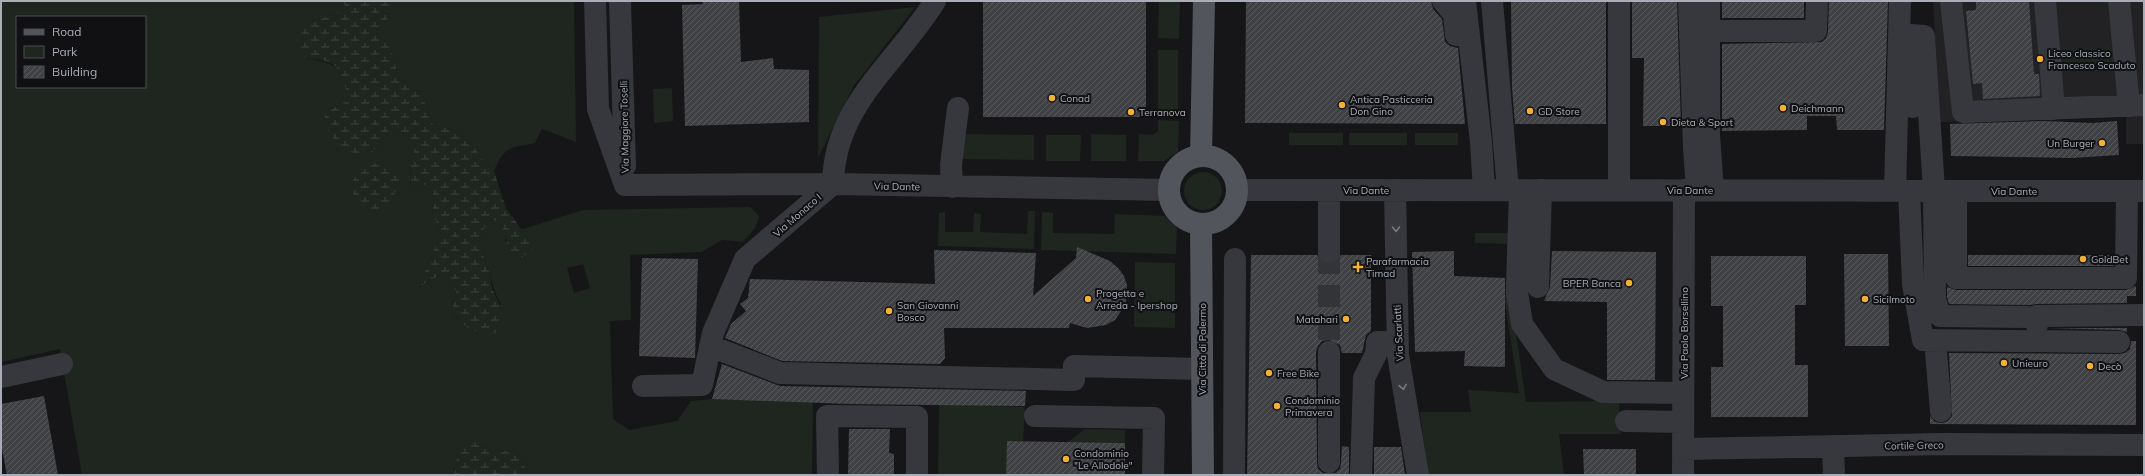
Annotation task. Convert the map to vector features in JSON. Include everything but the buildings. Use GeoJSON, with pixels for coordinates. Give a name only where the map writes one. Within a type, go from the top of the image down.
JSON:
{"type":"FeatureCollection","features":[{"type":"Feature","properties":{"kind":"main road"},"geometry":{"type":"LineString","coordinates":[[1201,156],[1204,1]]}},
{"type":"Feature","properties":{"kind":"main road"},"geometry":{"type":"LineString","coordinates":[[1201,156],[1210,157],[1226,166],[1232,173],[1237,190],[1235,199],[1226,215],[1219,220],[1201,224],[1192,222],[1176,212],[1171,204],[1169,190],[1172,176],[1177,168],[1183,162],[1201,156]]}},
{"type":"Feature","properties":{"kind":"main road","name":"Via Città di Palermo"},"geometry":{"type":"LineString","coordinates":[[1201,224],[1203,475]]}},
{"type":"Feature","properties":{"kind":"street","name":"Via Maggiore Toselli"},"geometry":{"type":"LineString","coordinates":[[595,1],[598,109],[625,184]]}},
{"type":"Feature","properties":{"kind":"street","name":"Via Maggiore Toselli"},"geometry":{"type":"LineString","coordinates":[[620,1],[625,184]]}},
{"type":"Feature","properties":{"kind":"street"},"geometry":{"type":"LineString","coordinates":[[833,184],[833,166],[837,146],[862,95],[935,1]]}},
{"type":"Feature","properties":{"kind":"street"},"geometry":{"type":"LineString","coordinates":[[1443,1],[1454,14],[1456,35],[1469,39]]}},
{"type":"Feature","properties":{"kind":"street"},"geometry":{"type":"LineString","coordinates":[[1465,1],[1481,142],[1484,190]]}},
{"type":"Feature","properties":{"kind":"street"},"geometry":{"type":"LineString","coordinates":[[1492,1],[1538,287]]}},
{"type":"Feature","properties":{"kind":"street"},"geometry":{"type":"LineString","coordinates":[[1619,1],[1619,190]]}},
{"type":"Feature","properties":{"kind":"street"},"geometry":{"type":"LineString","coordinates":[[1689,1],[1694,148],[1698,190]]}},
{"type":"Feature","properties":{"kind":"street"},"geometry":{"type":"LineString","coordinates":[[1698,190],[1709,135],[1709,1]]}},
{"type":"Feature","properties":{"kind":"street"},"geometry":{"type":"LineString","coordinates":[[1709,31],[1816,31],[1817,1]]}},
{"type":"Feature","properties":{"kind":"street"},"geometry":{"type":"LineString","coordinates":[[1900,1],[1902,190],[1914,291],[1923,340],[2119,342]]}},
{"type":"Feature","properties":{"kind":"street"},"geometry":{"type":"LineString","coordinates":[[1951,1],[1963,112],[2136,106],[2119,1]]}},
{"type":"Feature","properties":{"kind":"street"},"geometry":{"type":"LineString","coordinates":[[2045,1],[2054,109]]}},
{"type":"Feature","properties":{"kind":"street"},"geometry":{"type":"LineString","coordinates":[[1912,107],[1911,36],[1924,36],[1934,190],[1935,300],[1940,316],[2031,321],[2036,316],[2144,316]]}},
{"type":"Feature","properties":{"kind":"street"},"geometry":{"type":"LineString","coordinates":[[952,186],[951,165],[958,108]]}},
{"type":"Feature","properties":{"kind":"street","name":"Via Dante"},"geometry":{"type":"LineString","coordinates":[[625,184],[833,184],[1169,190]]}},
{"type":"Feature","properties":{"kind":"street","name":"Via Monaco I"},"geometry":{"type":"LineString","coordinates":[[643,386],[702,385],[713,333],[745,259],[833,184]]}},
{"type":"Feature","properties":{"kind":"street","name":"Via Dante"},"geometry":{"type":"LineString","coordinates":[[1237,190],[2136,191]]}},
{"type":"Feature","properties":{"kind":"street"},"geometry":{"type":"LineString","coordinates":[[1329,190],[1329,252]]}},
{"type":"Feature","properties":{"kind":"street","name":"Via Scarlatti"},"geometry":{"type":"LineString","coordinates":[[1395,190],[1398,355],[1418,475]]}},
{"type":"Feature","properties":{"kind":"street"},"geometry":{"type":"LineString","coordinates":[[1523,190],[1517,292],[1522,324],[1554,369],[1604,392],[1683,393]]}},
{"type":"Feature","properties":{"kind":"street","name":"Via Paolo Borsellino"},"geometry":{"type":"LineString","coordinates":[[1683,475],[1683,393],[1698,190]]}},
{"type":"Feature","properties":{"kind":"street"},"geometry":{"type":"LineString","coordinates":[[1956,191],[1956,278],[2126,278],[2136,191]]}},
{"type":"Feature","properties":{"kind":"street"},"geometry":{"type":"LineString","coordinates":[[1234,475],[1235,259]]}},
{"type":"Feature","properties":{"kind":"street"},"geometry":{"type":"LineString","coordinates":[[1935,340],[1941,410]]}},
{"type":"Feature","properties":{"kind":"street"},"geometry":{"type":"LineString","coordinates":[[1361,475],[1364,378],[1376,354],[1377,342],[1397,342]]}},
{"type":"Feature","properties":{"kind":"street"},"geometry":{"type":"LineString","coordinates":[[710,346],[780,373],[1074,380],[1074,366],[1202,369]]}},
{"type":"Feature","properties":{"kind":"street"},"geometry":{"type":"LineString","coordinates":[[1329,462],[1330,352]]}},
{"type":"Feature","properties":{"kind":"street"},"geometry":{"type":"LineString","coordinates":[[1,377],[62,364]]}},
{"type":"Feature","properties":{"kind":"street"},"geometry":{"type":"LineString","coordinates":[[828,475],[827,416],[917,417],[918,475]]}},
{"type":"Feature","properties":{"kind":"street"},"geometry":{"type":"LineString","coordinates":[[1035,416],[1154,418],[1153,475]]}},
{"type":"Feature","properties":{"kind":"street"},"geometry":{"type":"LineString","coordinates":[[1626,421],[1683,422]]}},
{"type":"Feature","properties":{"kind":"street","name":"Cortile Greco"},"geometry":{"type":"LineString","coordinates":[[1683,449],[1833,446],[2144,445]]}},
{"type":"Feature","properties":{"kind":"street"},"geometry":{"type":"LineString","coordinates":[[1833,446],[1834,475]]}},
{"type":"Feature","properties":{"kind":"shaded area","name":"Liceo classico Francesco Scaduto"},"geometry":{"type":"Polygon","coordinates":[[[1933,1],[2144,1],[2144,144],[2126,144],[2126,117],[1940,122],[1933,1]]]}},
{"type":"Feature","properties":{"kind":"green space"},"geometry":{"type":"Polygon","coordinates":[[[1,1],[343,1],[346,9],[309,23],[305,58],[325,62],[337,69],[341,74],[348,101],[326,111],[373,152],[393,125],[416,145],[411,162],[410,190],[428,184],[434,196],[432,213],[441,233],[419,288],[438,276],[447,273],[456,291],[452,310],[457,318],[474,331],[501,304],[494,290],[482,248],[482,236],[488,220],[498,221],[505,231],[505,241],[529,240],[520,230],[583,210],[750,207],[759,216],[756,227],[743,242],[722,240],[701,252],[630,255],[631,320],[610,321],[613,419],[629,430],[677,421],[691,401],[712,399],[813,401],[812,475],[527,475],[523,461],[516,451],[489,450],[469,439],[454,470],[454,475],[82,475],[60,349],[1,362],[1,1]],[[583,264],[567,268],[574,293],[590,288],[583,264]]]}},
{"type":"Feature","properties":{"kind":"green space"},"geometry":{"type":"Polygon","coordinates":[[[343,1],[396,1],[386,22],[376,31],[390,47],[398,77],[405,85],[421,92],[433,125],[455,130],[476,150],[482,159],[494,171],[506,208],[529,240],[532,250],[521,258],[511,255],[501,225],[498,221],[488,220],[483,235],[482,247],[490,274],[492,288],[501,308],[501,321],[496,333],[489,334],[476,332],[465,326],[460,321],[452,310],[456,291],[447,274],[438,276],[418,288],[441,233],[432,213],[434,196],[428,184],[410,190],[411,162],[416,145],[393,125],[373,152],[360,156],[338,146],[324,124],[326,111],[348,101],[344,84],[340,73],[333,65],[322,60],[305,58],[298,38],[309,23],[346,9],[343,1]]]}},
{"type":"Feature","properties":{"kind":"green space"},"geometry":{"type":"Polygon","coordinates":[[[396,1],[574,1],[576,142],[542,129],[535,143],[514,147],[505,152],[494,171],[482,159],[476,150],[455,130],[433,125],[421,92],[405,85],[398,77],[390,48],[376,31],[386,22],[396,1]]]}},
{"type":"Feature","properties":{"kind":"green space"},"geometry":{"type":"Polygon","coordinates":[[[1159,1],[1180,1],[1179,39],[1158,38],[1159,1]]]}},
{"type":"Feature","properties":{"kind":"green space"},"geometry":{"type":"Polygon","coordinates":[[[915,7],[853,87],[818,158],[819,17],[915,7]]]}},
{"type":"Feature","properties":{"kind":"green space"},"geometry":{"type":"Polygon","coordinates":[[[2108,45],[2113,49],[2113,63],[2110,68],[2062,72],[2056,69],[2058,50],[2108,45]]]}},
{"type":"Feature","properties":{"kind":"green space"},"geometry":{"type":"Polygon","coordinates":[[[1158,50],[1178,50],[1178,111],[1158,111],[1158,50]]]}},
{"type":"Feature","properties":{"kind":"green space"},"geometry":{"type":"Polygon","coordinates":[[[672,88],[673,121],[654,123],[653,89],[672,88]]]}},
{"type":"Feature","properties":{"kind":"green space"},"geometry":{"type":"Polygon","coordinates":[[[1158,120],[1179,121],[1178,152],[1164,161],[1138,161],[1139,134],[1153,135],[1158,131],[1158,120]]]}},
{"type":"Feature","properties":{"kind":"green space"},"geometry":{"type":"Polygon","coordinates":[[[1289,133],[1343,133],[1343,145],[1289,145],[1289,133]]]}},
{"type":"Feature","properties":{"kind":"green space"},"geometry":{"type":"Polygon","coordinates":[[[1349,133],[1407,133],[1407,145],[1349,145],[1349,133]]]}},
{"type":"Feature","properties":{"kind":"green space"},"geometry":{"type":"Polygon","coordinates":[[[1415,133],[1458,133],[1458,145],[1415,145],[1415,133]]]}},
{"type":"Feature","properties":{"kind":"green space"},"geometry":{"type":"Polygon","coordinates":[[[962,134],[1034,135],[1034,160],[962,159],[962,134]]]}},
{"type":"Feature","properties":{"kind":"green space"},"geometry":{"type":"Polygon","coordinates":[[[1091,134],[1126,135],[1126,161],[1091,161],[1091,134]]]}},
{"type":"Feature","properties":{"kind":"green space"},"geometry":{"type":"Polygon","coordinates":[[[1046,135],[1081,135],[1080,161],[1046,161],[1046,135]]]}},
{"type":"Feature","properties":{"kind":"green space"},"geometry":{"type":"Polygon","coordinates":[[[375,163],[387,165],[399,180],[391,201],[385,209],[376,216],[361,208],[355,200],[351,183],[360,170],[375,163]]]}},
{"type":"Feature","properties":{"kind":"green space"},"geometry":{"type":"Polygon","coordinates":[[[1203,172],[1213,175],[1219,181],[1222,191],[1219,201],[1213,207],[1203,210],[1193,207],[1187,201],[1184,191],[1187,181],[1193,175],[1203,172]]]}},
{"type":"Feature","properties":{"kind":"green space"},"geometry":{"type":"Polygon","coordinates":[[[1028,211],[1035,211],[1034,249],[938,246],[939,213],[945,212],[945,232],[973,232],[974,213],[981,214],[980,232],[1027,234],[1028,211]]]}},
{"type":"Feature","properties":{"kind":"green space"},"geometry":{"type":"Polygon","coordinates":[[[1042,212],[1053,213],[1053,233],[1114,234],[1115,214],[1165,216],[1177,227],[1176,254],[1041,250],[1042,212]]]}},
{"type":"Feature","properties":{"kind":"green space"},"geometry":{"type":"Polygon","coordinates":[[[1475,233],[1512,233],[1510,292],[1526,402],[1619,401],[1621,434],[1559,434],[1564,475],[1428,475],[1420,412],[1471,412],[1468,390],[1519,393],[1505,303],[1507,244],[1475,243],[1475,233]]]}},
{"type":"Feature","properties":{"kind":"green space"},"geometry":{"type":"Polygon","coordinates":[[[1135,262],[1175,263],[1175,328],[1134,327],[1135,262]]]}},
{"type":"Feature","properties":{"kind":"green space"},"geometry":{"type":"Polygon","coordinates":[[[939,404],[1025,407],[1023,441],[1007,441],[1006,475],[938,475],[939,404]]]}},
{"type":"Feature","properties":{"kind":"green space"},"geometry":{"type":"Polygon","coordinates":[[[1085,429],[1125,430],[1125,443],[1068,442],[1085,429]]]}},
{"type":"Feature","properties":{"kind":"green space"},"geometry":{"type":"Polygon","coordinates":[[[469,439],[489,450],[516,451],[523,461],[527,475],[454,475],[458,451],[469,439]]]}},
{"type":"Feature","properties":{"kind":"tunnel"},"geometry":{"type":"LineString","coordinates":[[1329,252],[1329,352]]}},
{"type":"Feature","properties":{"kind":"place","name":"Liceo classico Francesco Scaduto"},"geometry":{"type":"Point","coordinates":[2040,59]}},
{"type":"Feature","properties":{"kind":"place","name":"Conad"},"geometry":{"type":"Point","coordinates":[1052,98]}},
{"type":"Feature","properties":{"kind":"place","name":"Antica Pasticceria Don Gino"},"geometry":{"type":"Point","coordinates":[1342,105]}},
{"type":"Feature","properties":{"kind":"place","name":"Deichmann"},"geometry":{"type":"Point","coordinates":[1783,108]}},
{"type":"Feature","properties":{"kind":"place","name":"GD Store"},"geometry":{"type":"Point","coordinates":[1530,111]}},
{"type":"Feature","properties":{"kind":"place","name":"Terranova"},"geometry":{"type":"Point","coordinates":[1131,112]}},
{"type":"Feature","properties":{"kind":"place","name":"Dieta & Sport"},"geometry":{"type":"Point","coordinates":[1663,122]}},
{"type":"Feature","properties":{"kind":"place","name":"Un Burger"},"geometry":{"type":"Point","coordinates":[2102,143]}},
{"type":"Feature","properties":{"kind":"place","name":"GoldBet"},"geometry":{"type":"Point","coordinates":[2083,259]}},
{"type":"Feature","properties":{"kind":"place","name":"Parafarmacia Timad"},"geometry":{"type":"Point","coordinates":[1358,267]}},
{"type":"Feature","properties":{"kind":"place","name":"BPER Banca"},"geometry":{"type":"Point","coordinates":[1629,283]}},
{"type":"Feature","properties":{"kind":"place","name":"Progetta e Arreda - Ipershop"},"geometry":{"type":"Point","coordinates":[1088,299]}},
{"type":"Feature","properties":{"kind":"place","name":"Sicilmoto"},"geometry":{"type":"Point","coordinates":[1865,299]}},
{"type":"Feature","properties":{"kind":"place","name":"San Giovanni Bosco"},"geometry":{"type":"Point","coordinates":[889,311]}},
{"type":"Feature","properties":{"kind":"place","name":"Matahari"},"geometry":{"type":"Point","coordinates":[1346,319]}},
{"type":"Feature","properties":{"kind":"place","name":"Unieuro"},"geometry":{"type":"Point","coordinates":[2004,363]}},
{"type":"Feature","properties":{"kind":"place","name":"Decò"},"geometry":{"type":"Point","coordinates":[2090,366]}},
{"type":"Feature","properties":{"kind":"place","name":"Free Bike"},"geometry":{"type":"Point","coordinates":[1269,373]}},
{"type":"Feature","properties":{"kind":"place","name":"Condominio Primavera"},"geometry":{"type":"Point","coordinates":[1277,406]}},
{"type":"Feature","properties":{"kind":"place","name":"Condominio \"Le Allodole\""},"geometry":{"type":"Point","coordinates":[1066,459]}}]}
